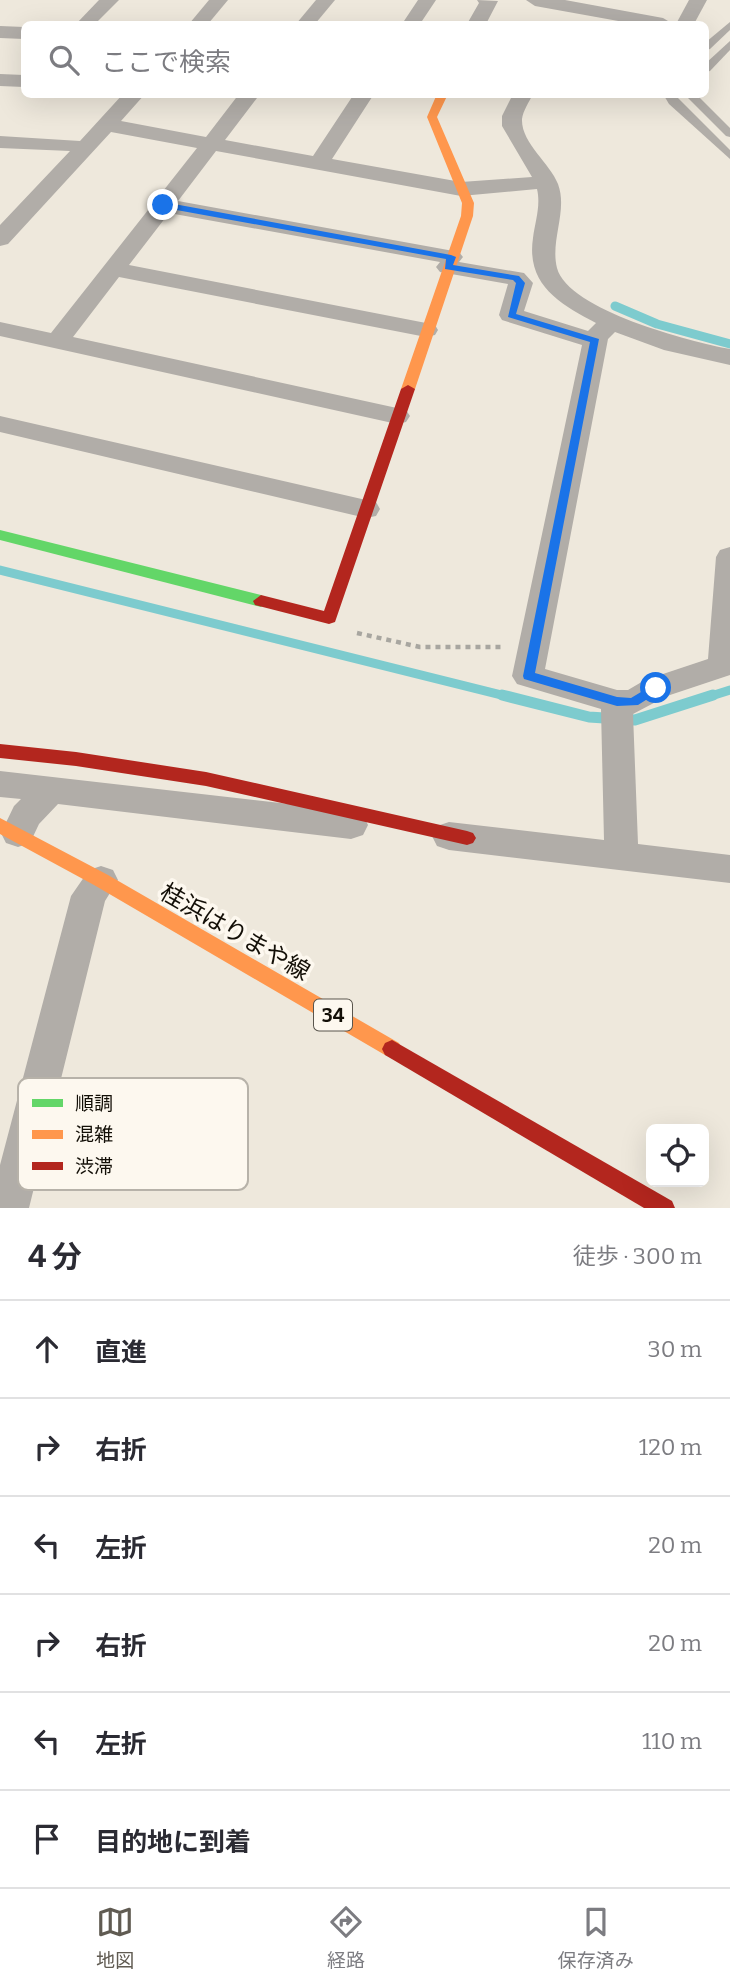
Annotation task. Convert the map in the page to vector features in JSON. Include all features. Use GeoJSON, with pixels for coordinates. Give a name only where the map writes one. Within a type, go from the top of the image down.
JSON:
{"type":"FeatureCollection","features":[{"type":"Feature","properties":{"kind":"street"},"geometry":{"type":"LineString","coordinates":[[88,21],[110,0]]}},
{"type":"Feature","properties":{"kind":"street"},"geometry":{"type":"LineString","coordinates":[[201,21],[219,0]]}},
{"type":"Feature","properties":{"kind":"street"},"geometry":{"type":"LineString","coordinates":[[308,21],[326,0]]}},
{"type":"Feature","properties":{"kind":"street"},"geometry":{"type":"LineString","coordinates":[[413,21],[427,0]]}},
{"type":"Feature","properties":{"kind":"street"},"geometry":{"type":"LineString","coordinates":[[479,21],[489,1],[486,0]]}},
{"type":"Feature","properties":{"kind":"street"},"geometry":{"type":"LineString","coordinates":[[535,0],[647,21]]}},
{"type":"Feature","properties":{"kind":"street"},"geometry":{"type":"LineString","coordinates":[[687,21],[698,0]]}},
{"type":"Feature","properties":{"kind":"street"},"geometry":{"type":"LineString","coordinates":[[558,21],[566,6]]}},
{"type":"Feature","properties":{"kind":"street"},"geometry":{"type":"LineString","coordinates":[[0,32],[21,33]]}},
{"type":"Feature","properties":{"kind":"street"},"geometry":{"type":"LineString","coordinates":[[0,80],[21,81]]}},
{"type":"Feature","properties":{"kind":"street"},"geometry":{"type":"LineString","coordinates":[[0,239],[131,98]]}},
{"type":"Feature","properties":{"kind":"street"},"geometry":{"type":"LineString","coordinates":[[57,341],[247,98]]}},
{"type":"Feature","properties":{"kind":"street"},"geometry":{"type":"LineString","coordinates":[[319,163],[361,98]]}},
{"type":"Feature","properties":{"kind":"street"},"geometry":{"type":"LineString","coordinates":[[0,535],[328,618],[467,216],[468,203],[432,117],[441,98]]}},
{"type":"Feature","properties":{"kind":"street"},"geometry":{"type":"LineString","coordinates":[[521,98],[512,118],[515,130],[546,182],[551,197],[541,246],[545,269],[554,289],[603,331]]}},
{"type":"Feature","properties":{"kind":"street"},"geometry":{"type":"LineString","coordinates":[[106,125],[461,189],[546,182]]}},
{"type":"Feature","properties":{"kind":"street"},"geometry":{"type":"LineString","coordinates":[[0,142],[64,144],[85,148]]}},
{"type":"Feature","properties":{"kind":"street"},"geometry":{"type":"LineString","coordinates":[[163,205],[450,262],[516,278],[520,283],[511,315],[637,335],[730,357]]}},
{"type":"Feature","properties":{"kind":"street"},"geometry":{"type":"LineString","coordinates":[[113,269],[426,330]]}},
{"type":"Feature","properties":{"kind":"street"},"geometry":{"type":"LineString","coordinates":[[0,328],[397,416]]}},
{"type":"Feature","properties":{"kind":"street"},"geometry":{"type":"LineString","coordinates":[[603,331],[528,676],[617,715]]}},
{"type":"Feature","properties":{"kind":"street"},"geometry":{"type":"LineString","coordinates":[[0,424],[366,509]]}},
{"type":"Feature","properties":{"kind":"street"},"geometry":{"type":"LineString","coordinates":[[617,715],[656,688],[726,664],[730,557]]}},
{"type":"Feature","properties":{"kind":"street"},"geometry":{"type":"LineString","coordinates":[[617,715],[621,856]]}},
{"type":"Feature","properties":{"kind":"street"},"geometry":{"type":"LineString","coordinates":[[0,751],[76,759],[206,779],[467,838]]}},
{"type":"Feature","properties":{"kind":"street"},"geometry":{"type":"LineString","coordinates":[[0,784],[730,869]]}},
{"type":"Feature","properties":{"kind":"street"},"geometry":{"type":"LineString","coordinates":[[9,829],[26,816],[50,790]]}},
{"type":"Feature","properties":{"kind":"street","name":"桂浜はりまや線"},"geometry":{"type":"LineString","coordinates":[[9,829],[102,880],[639,1202]]}},
{"type":"Feature","properties":{"kind":"street"},"geometry":{"type":"LineString","coordinates":[[42,1078],[89,896],[102,880]]}},
{"type":"Feature","properties":{"kind":"street"},"geometry":{"type":"LineString","coordinates":[[9,1208],[18,1173]]}},
{"type":"Feature","properties":{"kind":"lane"},"geometry":{"type":"LineString","coordinates":[[709,43],[730,25]]}},
{"type":"Feature","properties":{"kind":"lane"},"geometry":{"type":"LineString","coordinates":[[709,65],[730,44]]}},
{"type":"Feature","properties":{"kind":"lane"},"geometry":{"type":"LineString","coordinates":[[670,98],[730,156]]}},
{"type":"Feature","properties":{"kind":"lane"},"geometry":{"type":"LineString","coordinates":[[693,98],[730,134]]}},
{"type":"Feature","properties":{"kind":"path"},"geometry":{"type":"LineString","coordinates":[[328,618],[349,631],[420,647],[504,647],[532,651]]}},
{"type":"Feature","properties":{"kind":"waterway"},"geometry":{"type":"LineString","coordinates":[[615,306],[657,324],[730,344]]}},
{"type":"Feature","properties":{"kind":"waterway"},"geometry":{"type":"LineString","coordinates":[[0,570],[509,697]]}},
{"type":"Feature","properties":{"kind":"waterway"},"geometry":{"type":"LineString","coordinates":[[708,697],[730,690]]}},
{"type":"Feature","properties":{"kind":"waterway"},"geometry":{"type":"LineString","coordinates":[[502,695],[589,717],[635,720],[713,695]]}},
{"type":"Feature","properties":{"kind":"traffic: fast"},"geometry":{"type":"LineString","coordinates":[[0,535],[261,601]]}},
{"type":"Feature","properties":{"kind":"traffic: slow"},"geometry":{"type":"LineString","coordinates":[[408,389],[467,216],[468,203],[432,117],[441,98]]}},
{"type":"Feature","properties":{"kind":"traffic: slow"},"geometry":{"type":"LineString","coordinates":[[0,825],[101,880],[392,1049]]}},
{"type":"Feature","properties":{"kind":"traffic: jam"},"geometry":{"type":"LineString","coordinates":[[261,601],[329,618],[408,389]]}},
{"type":"Feature","properties":{"kind":"traffic: jam"},"geometry":{"type":"LineString","coordinates":[[0,751],[76,759],[206,779],[467,838]]}},
{"type":"Feature","properties":{"kind":"traffic: jam"},"geometry":{"type":"LineString","coordinates":[[392,1049],[664,1208]]}},
{"type":"Feature","properties":{"kind":"route"},"geometry":{"type":"LineString","coordinates":[[163,205],[451,257],[448,267],[516,278],[520,283],[511,315],[595,341],[528,676],[617,702],[633,702],[656,688]]}}]}
